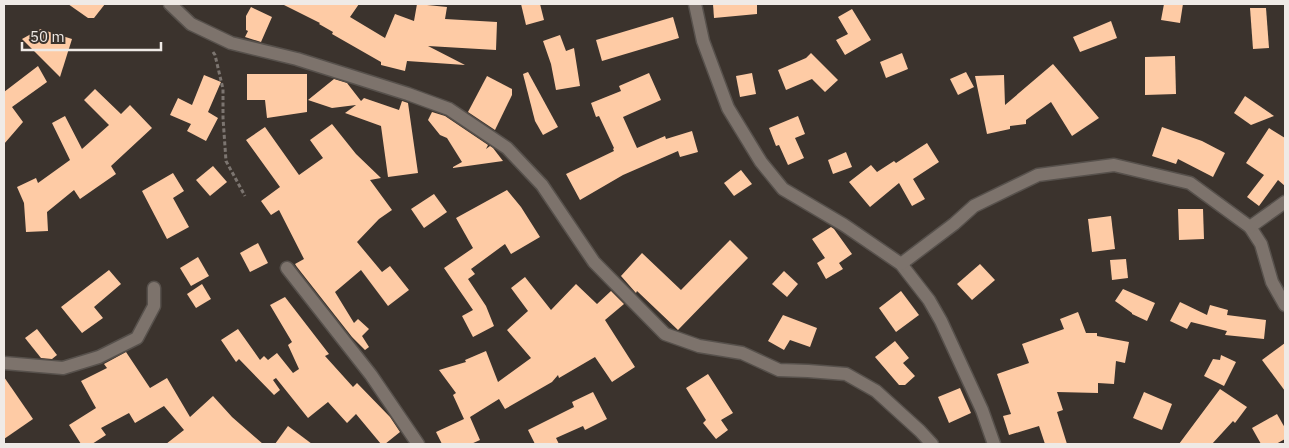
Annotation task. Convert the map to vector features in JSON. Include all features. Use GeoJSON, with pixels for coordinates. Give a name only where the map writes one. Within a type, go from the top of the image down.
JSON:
{"type":"FeatureCollection","features":[{"type":"Feature","properties":{"kind":"street"},"geometry":{"type":"LineString","coordinates":[[170,4],[191,24],[231,42],[297,59],[449,109],[513,154],[542,185],[594,262],[664,334],[699,346],[742,353],[779,370],[846,374],[876,391],[920,430],[932,444]]}},
{"type":"Feature","properties":{"kind":"street"},"geometry":{"type":"LineString","coordinates":[[695,4],[702,41],[728,108],[761,162],[783,189],[844,225],[901,264],[929,300],[941,320],[982,410],[994,444]]}},
{"type":"Feature","properties":{"kind":"street"},"geometry":{"type":"LineString","coordinates":[[901,264],[954,224],[974,206],[1038,175],[1114,165],[1190,183],[1250,228],[1261,244],[1272,282],[1285,305]]}},
{"type":"Feature","properties":{"kind":"street"},"geometry":{"type":"LineString","coordinates":[[1250,228],[1285,202]]}},
{"type":"Feature","properties":{"kind":"street"},"geometry":{"type":"LineString","coordinates":[[287,268],[371,375],[418,444]]}},
{"type":"Feature","properties":{"kind":"street"},"geometry":{"type":"LineString","coordinates":[[4,363],[63,368],[98,357],[136,338],[154,306],[154,288]]}},
{"type":"Feature","properties":{"kind":"path"},"geometry":{"type":"LineString","coordinates":[[209,47],[216,54],[224,89],[223,118],[226,161],[246,196]]}},
{"type":"Feature","properties":{"kind":"building"},"geometry":{"type":"Polygon","coordinates":[[[68,4],[105,4],[94,18],[88,18],[68,4]]]}},
{"type":"Feature","properties":{"kind":"building"},"geometry":{"type":"Polygon","coordinates":[[[282,4],[359,4],[350,17],[385,38],[395,14],[414,21],[417,4],[447,7],[445,19],[497,22],[496,50],[428,46],[465,65],[407,61],[405,71],[381,65],[381,62],[332,34],[333,32],[320,23],[282,4]]]}},
{"type":"Feature","properties":{"kind":"building"},"geometry":{"type":"Polygon","coordinates":[[[521,4],[540,4],[544,20],[526,25],[521,4]]]}},
{"type":"Feature","properties":{"kind":"building"},"geometry":{"type":"Polygon","coordinates":[[[713,4],[757,4],[757,14],[714,18],[713,4]]]}},
{"type":"Feature","properties":{"kind":"building"},"geometry":{"type":"Polygon","coordinates":[[[1164,4],[1183,4],[1180,23],[1161,20],[1164,4]]]}},
{"type":"Feature","properties":{"kind":"building"},"geometry":{"type":"Polygon","coordinates":[[[251,7],[272,17],[261,42],[245,37],[248,31],[246,30],[246,16],[251,7]]]}},
{"type":"Feature","properties":{"kind":"building"},"geometry":{"type":"Polygon","coordinates":[[[1250,8],[1266,8],[1269,48],[1253,49],[1250,8]]]}},
{"type":"Feature","properties":{"kind":"building"},"geometry":{"type":"Polygon","coordinates":[[[852,9],[871,40],[845,55],[836,40],[848,34],[838,17],[852,9]]]}},
{"type":"Feature","properties":{"kind":"building"},"geometry":{"type":"Polygon","coordinates":[[[673,17],[679,38],[602,61],[596,40],[673,17]]]}},
{"type":"Feature","properties":{"kind":"building"},"geometry":{"type":"Polygon","coordinates":[[[1111,21],[1117,38],[1080,52],[1073,37],[1111,21]]]}},
{"type":"Feature","properties":{"kind":"building"},"geometry":{"type":"Polygon","coordinates":[[[40,29],[72,39],[60,77],[22,39],[40,29]]]}},
{"type":"Feature","properties":{"kind":"building"},"geometry":{"type":"Polygon","coordinates":[[[560,35],[566,51],[574,48],[580,86],[556,90],[551,64],[543,41],[560,35]]]}},
{"type":"Feature","properties":{"kind":"building"},"geometry":{"type":"Polygon","coordinates":[[[811,53],[838,80],[825,92],[812,79],[786,90],[778,70],[806,58],[811,53]]]}},
{"type":"Feature","properties":{"kind":"building"},"geometry":{"type":"Polygon","coordinates":[[[902,53],[908,69],[886,78],[880,62],[902,53]]]}},
{"type":"Feature","properties":{"kind":"building"},"geometry":{"type":"Polygon","coordinates":[[[1175,56],[1176,94],[1145,95],[1145,57],[1175,56]]]}},
{"type":"Feature","properties":{"kind":"building"},"geometry":{"type":"Polygon","coordinates":[[[1053,64],[1099,118],[1072,136],[1051,102],[1026,120],[1026,124],[1010,126],[1010,129],[987,134],[975,76],[1004,75],[1005,105],[1053,64]]]}},
{"type":"Feature","properties":{"kind":"building"},"geometry":{"type":"Polygon","coordinates":[[[38,66],[47,82],[12,107],[23,122],[4,144],[4,92],[38,66]]]}},
{"type":"Feature","properties":{"kind":"building"},"geometry":{"type":"Polygon","coordinates":[[[528,72],[558,127],[543,135],[535,121],[523,74],[528,72]]]}},
{"type":"Feature","properties":{"kind":"building"},"geometry":{"type":"Polygon","coordinates":[[[966,72],[974,87],[958,95],[950,79],[966,72]]]}},
{"type":"Feature","properties":{"kind":"building"},"geometry":{"type":"Polygon","coordinates":[[[649,73],[661,100],[623,117],[637,148],[665,136],[666,139],[692,131],[698,152],[680,157],[678,151],[623,175],[580,200],[566,174],[614,151],[599,116],[596,117],[591,103],[621,91],[619,86],[649,73]]]}},
{"type":"Feature","properties":{"kind":"building"},"geometry":{"type":"Polygon","coordinates":[[[752,73],[756,94],[740,97],[736,76],[752,73]]]}},
{"type":"Feature","properties":{"kind":"building"},"geometry":{"type":"Polygon","coordinates":[[[247,74],[307,74],[307,112],[267,118],[265,100],[247,100],[247,74]]]}},
{"type":"Feature","properties":{"kind":"building"},"geometry":{"type":"Polygon","coordinates":[[[204,75],[221,82],[208,112],[218,118],[206,141],[187,131],[191,124],[170,115],[178,98],[192,105],[204,75]]]}},
{"type":"Feature","properties":{"kind":"building"},"geometry":{"type":"Polygon","coordinates":[[[487,76],[512,89],[512,95],[495,130],[468,112],[487,76]]]}},
{"type":"Feature","properties":{"kind":"building"},"geometry":{"type":"Polygon","coordinates":[[[334,79],[347,83],[361,101],[364,98],[399,110],[402,101],[408,103],[418,173],[388,177],[381,126],[345,113],[356,105],[332,108],[308,100],[334,79]]]}},
{"type":"Feature","properties":{"kind":"building"},"geometry":{"type":"Polygon","coordinates":[[[95,89],[121,114],[130,105],[152,128],[111,166],[116,174],[80,199],[74,190],[47,212],[48,231],[26,232],[24,203],[17,187],[36,178],[38,183],[70,160],[52,123],[65,116],[82,149],[109,125],[84,100],[95,89]]]}},
{"type":"Feature","properties":{"kind":"building"},"geometry":{"type":"Polygon","coordinates":[[[1245,96],[1274,116],[1251,125],[1234,113],[1245,96]]]}},
{"type":"Feature","properties":{"kind":"building"},"geometry":{"type":"Polygon","coordinates":[[[432,112],[445,116],[488,145],[486,149],[490,146],[493,148],[503,161],[453,168],[462,162],[447,138],[440,135],[428,120],[432,112]]]}},
{"type":"Feature","properties":{"kind":"building"},"geometry":{"type":"Polygon","coordinates":[[[798,116],[805,134],[795,138],[804,158],[788,165],[779,145],[776,146],[769,128],[798,116]]]}},
{"type":"Feature","properties":{"kind":"building"},"geometry":{"type":"Polygon","coordinates":[[[332,124],[356,154],[381,178],[370,180],[392,210],[379,219],[357,242],[382,272],[390,266],[409,290],[388,306],[361,270],[335,292],[354,323],[358,319],[369,329],[362,336],[369,347],[365,350],[352,337],[295,264],[304,259],[279,210],[271,215],[261,201],[280,187],[246,140],[265,127],[299,175],[323,158],[310,140],[332,124]]]}},
{"type":"Feature","properties":{"kind":"building"},"geometry":{"type":"Polygon","coordinates":[[[1162,127],[1202,141],[1225,153],[1213,177],[1178,159],[1176,164],[1152,156],[1162,127]]]}},
{"type":"Feature","properties":{"kind":"building"},"geometry":{"type":"Polygon","coordinates":[[[1269,128],[1285,138],[1285,186],[1278,180],[1259,206],[1247,197],[1264,175],[1246,163],[1269,128]]]}},
{"type":"Feature","properties":{"kind":"building"},"geometry":{"type":"Polygon","coordinates":[[[927,143],[939,162],[913,179],[925,199],[912,206],[899,183],[870,207],[849,182],[871,165],[877,172],[894,161],[896,163],[927,143]]]}},
{"type":"Feature","properties":{"kind":"building"},"geometry":{"type":"Polygon","coordinates":[[[846,152],[852,167],[833,174],[828,160],[846,152]]]}},
{"type":"Feature","properties":{"kind":"building"},"geometry":{"type":"Polygon","coordinates":[[[213,166],[227,182],[210,196],[196,180],[213,166]]]}},
{"type":"Feature","properties":{"kind":"building"},"geometry":{"type":"Polygon","coordinates":[[[741,170],[752,184],[734,196],[724,183],[741,170]]]}},
{"type":"Feature","properties":{"kind":"building"},"geometry":{"type":"Polygon","coordinates":[[[173,173],[184,191],[173,198],[189,227],[167,239],[142,191],[173,173]]]}},
{"type":"Feature","properties":{"kind":"building"},"geometry":{"type":"Polygon","coordinates":[[[507,190],[521,207],[540,237],[511,254],[505,244],[471,269],[475,274],[468,279],[486,306],[494,326],[473,337],[462,316],[473,310],[444,268],[473,248],[456,218],[507,190]]]}},
{"type":"Feature","properties":{"kind":"building"},"geometry":{"type":"Polygon","coordinates":[[[434,194],[447,212],[424,228],[411,209],[434,194]]]}},
{"type":"Feature","properties":{"kind":"building"},"geometry":{"type":"Polygon","coordinates":[[[1178,209],[1203,209],[1204,239],[1179,240],[1178,209]]]}},
{"type":"Feature","properties":{"kind":"building"},"geometry":{"type":"Polygon","coordinates":[[[1111,216],[1115,249],[1092,252],[1088,219],[1111,216]]]}},
{"type":"Feature","properties":{"kind":"building"},"geometry":{"type":"Polygon","coordinates":[[[831,227],[852,254],[839,263],[843,269],[826,279],[817,263],[825,258],[812,239],[831,227]]]}},
{"type":"Feature","properties":{"kind":"building"},"geometry":{"type":"Polygon","coordinates":[[[730,240],[748,258],[678,330],[637,291],[636,293],[621,276],[642,253],[681,290],[730,240]]]}},
{"type":"Feature","properties":{"kind":"building"},"geometry":{"type":"Polygon","coordinates":[[[258,243],[268,263],[250,272],[240,253],[258,243]]]}},
{"type":"Feature","properties":{"kind":"building"},"geometry":{"type":"Polygon","coordinates":[[[198,257],[209,276],[191,286],[180,268],[198,257]]]}},
{"type":"Feature","properties":{"kind":"building"},"geometry":{"type":"Polygon","coordinates":[[[1126,259],[1128,278],[1112,280],[1110,260],[1126,259]]]}},
{"type":"Feature","properties":{"kind":"building"},"geometry":{"type":"Polygon","coordinates":[[[980,264],[995,280],[972,300],[957,284],[980,264]]]}},
{"type":"Feature","properties":{"kind":"building"},"geometry":{"type":"Polygon","coordinates":[[[109,270],[121,284],[94,307],[103,318],[82,333],[61,307],[109,270]]]}},
{"type":"Feature","properties":{"kind":"building"},"geometry":{"type":"Polygon","coordinates":[[[784,271],[798,284],[787,297],[772,284],[784,271]]]}},
{"type":"Feature","properties":{"kind":"building"},"geometry":{"type":"Polygon","coordinates":[[[525,277],[551,310],[576,284],[597,304],[611,291],[624,304],[605,320],[635,367],[612,382],[595,357],[559,378],[558,375],[552,382],[505,409],[499,399],[470,417],[480,440],[471,444],[442,444],[436,432],[464,419],[453,395],[456,393],[439,370],[466,362],[465,360],[486,351],[498,382],[531,358],[507,330],[528,311],[511,288],[525,277]]]}},
{"type":"Feature","properties":{"kind":"building"},"geometry":{"type":"Polygon","coordinates":[[[202,284],[211,299],[196,308],[187,294],[202,284]]]}},
{"type":"Feature","properties":{"kind":"building"},"geometry":{"type":"Polygon","coordinates":[[[1123,289],[1155,303],[1147,321],[1132,314],[1115,301],[1123,289]]]}},
{"type":"Feature","properties":{"kind":"building"},"geometry":{"type":"Polygon","coordinates":[[[901,291],[919,315],[896,332],[879,308],[901,291]]]}},
{"type":"Feature","properties":{"kind":"building"},"geometry":{"type":"Polygon","coordinates":[[[285,297],[329,354],[325,356],[353,387],[357,383],[390,417],[400,432],[385,444],[381,444],[356,414],[347,423],[328,402],[308,418],[276,378],[273,380],[280,390],[274,395],[239,359],[236,362],[221,340],[238,329],[260,360],[264,356],[268,360],[277,353],[293,373],[299,369],[288,345],[292,342],[270,305],[285,297]]]}},
{"type":"Feature","properties":{"kind":"building"},"geometry":{"type":"Polygon","coordinates":[[[1180,302],[1207,315],[1210,305],[1228,310],[1227,315],[1266,320],[1264,339],[1225,335],[1227,331],[1191,322],[1187,329],[1170,321],[1180,302]]]}},
{"type":"Feature","properties":{"kind":"building"},"geometry":{"type":"Polygon","coordinates":[[[1078,312],[1086,333],[1097,333],[1097,336],[1129,342],[1125,363],[1116,361],[1114,384],[1098,383],[1098,393],[1057,392],[1063,410],[1057,412],[1067,444],[1045,444],[1039,426],[1009,435],[1003,416],[1011,414],[997,374],[1029,363],[1022,344],[1064,329],[1060,319],[1078,312]]]}},
{"type":"Feature","properties":{"kind":"building"},"geometry":{"type":"Polygon","coordinates":[[[783,315],[817,328],[810,347],[790,340],[784,350],[768,341],[783,315]]]}},
{"type":"Feature","properties":{"kind":"building"},"geometry":{"type":"Polygon","coordinates":[[[37,329],[57,355],[52,359],[41,358],[25,338],[37,329]]]}},
{"type":"Feature","properties":{"kind":"building"},"geometry":{"type":"Polygon","coordinates":[[[895,341],[909,358],[903,363],[915,376],[905,385],[899,385],[875,357],[895,341]]]}},
{"type":"Feature","properties":{"kind":"building"},"geometry":{"type":"Polygon","coordinates":[[[1285,343],[1285,391],[1262,360],[1285,343]]]}},
{"type":"Feature","properties":{"kind":"building"},"geometry":{"type":"Polygon","coordinates":[[[126,352],[150,388],[167,378],[190,417],[213,396],[232,417],[263,444],[166,444],[184,430],[164,406],[135,423],[129,413],[101,428],[106,435],[92,444],[81,444],[69,425],[96,408],[81,381],[107,368],[104,364],[126,352]]]}},
{"type":"Feature","properties":{"kind":"building"},"geometry":{"type":"Polygon","coordinates":[[[1221,355],[1236,362],[1224,386],[1204,376],[1213,359],[1220,360],[1221,355]]]}},
{"type":"Feature","properties":{"kind":"building"},"geometry":{"type":"Polygon","coordinates":[[[708,374],[733,413],[721,420],[728,430],[716,439],[703,423],[706,420],[686,388],[708,374]]]}},
{"type":"Feature","properties":{"kind":"building"},"geometry":{"type":"Polygon","coordinates":[[[4,377],[33,419],[4,439],[4,377]]]}},
{"type":"Feature","properties":{"kind":"building"},"geometry":{"type":"Polygon","coordinates":[[[960,388],[971,413],[949,423],[938,397],[960,388]]]}},
{"type":"Feature","properties":{"kind":"building"},"geometry":{"type":"Polygon","coordinates":[[[1220,389],[1247,407],[1235,423],[1233,421],[1212,444],[1179,444],[1220,389]]]}},
{"type":"Feature","properties":{"kind":"building"},"geometry":{"type":"Polygon","coordinates":[[[593,392],[607,419],[585,430],[583,426],[556,438],[559,444],[535,444],[528,430],[574,407],[572,402],[593,392]]]}},
{"type":"Feature","properties":{"kind":"building"},"geometry":{"type":"Polygon","coordinates":[[[1144,392],[1172,404],[1162,430],[1133,418],[1144,392]]]}},
{"type":"Feature","properties":{"kind":"building"},"geometry":{"type":"Polygon","coordinates":[[[1277,414],[1285,428],[1285,439],[1276,444],[1261,444],[1252,428],[1277,414]]]}},
{"type":"Feature","properties":{"kind":"building"},"geometry":{"type":"Polygon","coordinates":[[[288,426],[312,444],[275,444],[288,426]]]}}]}
